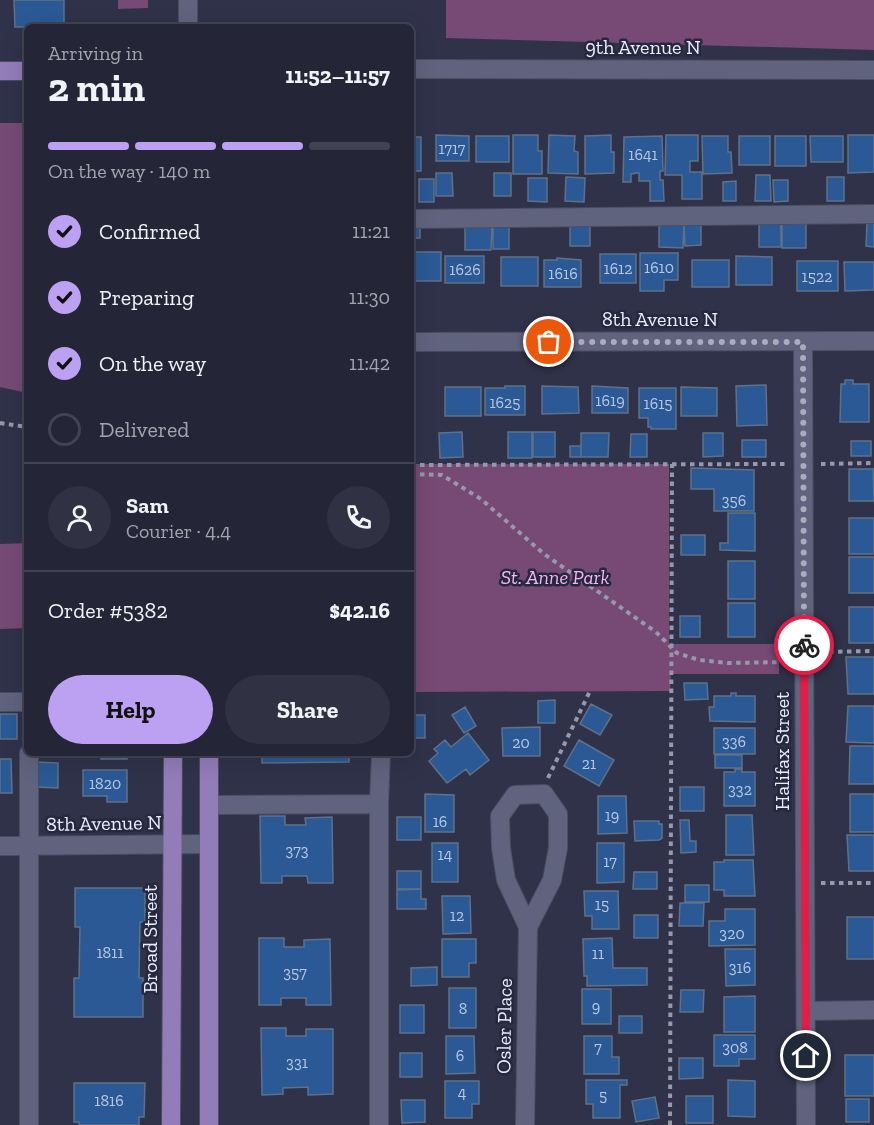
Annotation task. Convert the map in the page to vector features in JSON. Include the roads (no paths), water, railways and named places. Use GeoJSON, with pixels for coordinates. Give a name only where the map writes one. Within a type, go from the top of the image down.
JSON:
{"type":"FeatureCollection","features":[{"type":"Feature","properties":{"kind":"main road"},"geometry":{"type":"LineString","coordinates":[[0,71],[24,70]]}},
{"type":"Feature","properties":{"kind":"main road","name":"Broad Street"},"geometry":{"type":"LineString","coordinates":[[171,1125],[173,756]]}},
{"type":"Feature","properties":{"kind":"main road"},"geometry":{"type":"LineString","coordinates":[[209,756],[209,1125]]}},
{"type":"Feature","properties":{"kind":"street"},"geometry":{"type":"LineString","coordinates":[[188,0],[188,24]]}},
{"type":"Feature","properties":{"kind":"street","name":"9th Avenue N"},"geometry":{"type":"LineString","coordinates":[[414,69],[874,70]]}},
{"type":"Feature","properties":{"kind":"street"},"geometry":{"type":"LineString","coordinates":[[414,219],[874,214]]}},
{"type":"Feature","properties":{"kind":"street","name":"8th Avenue N"},"geometry":{"type":"LineString","coordinates":[[414,342],[874,341]]}},
{"type":"Feature","properties":{"kind":"street","name":"Halifax Street"},"geometry":{"type":"LineString","coordinates":[[803,342],[806,1125]]}},
{"type":"Feature","properties":{"kind":"street"},"geometry":{"type":"LineString","coordinates":[[0,702],[24,702]]}},
{"type":"Feature","properties":{"kind":"street"},"geometry":{"type":"LineString","coordinates":[[29,756],[29,1125]]}},
{"type":"Feature","properties":{"kind":"street"},"geometry":{"type":"LineString","coordinates":[[379,1125],[381,756]]}},
{"type":"Feature","properties":{"kind":"street","name":"Osler Place"},"geometry":{"type":"LineString","coordinates":[[525,1125],[528,927],[506,880],[501,848],[500,816],[515,795],[543,794],[558,814],[558,848],[552,880],[528,927]]}},
{"type":"Feature","properties":{"kind":"street"},"geometry":{"type":"LineString","coordinates":[[209,805],[379,804]]}},
{"type":"Feature","properties":{"kind":"street","name":"8th Avenue N"},"geometry":{"type":"LineString","coordinates":[[0,846],[209,844]]}},
{"type":"Feature","properties":{"kind":"street"},"geometry":{"type":"LineString","coordinates":[[806,1011],[874,1010]]}},
{"type":"Feature","properties":{"kind":"park label","name":"St. Anne Park"},"geometry":{"type":"Point","coordinates":[555,577]}}]}
